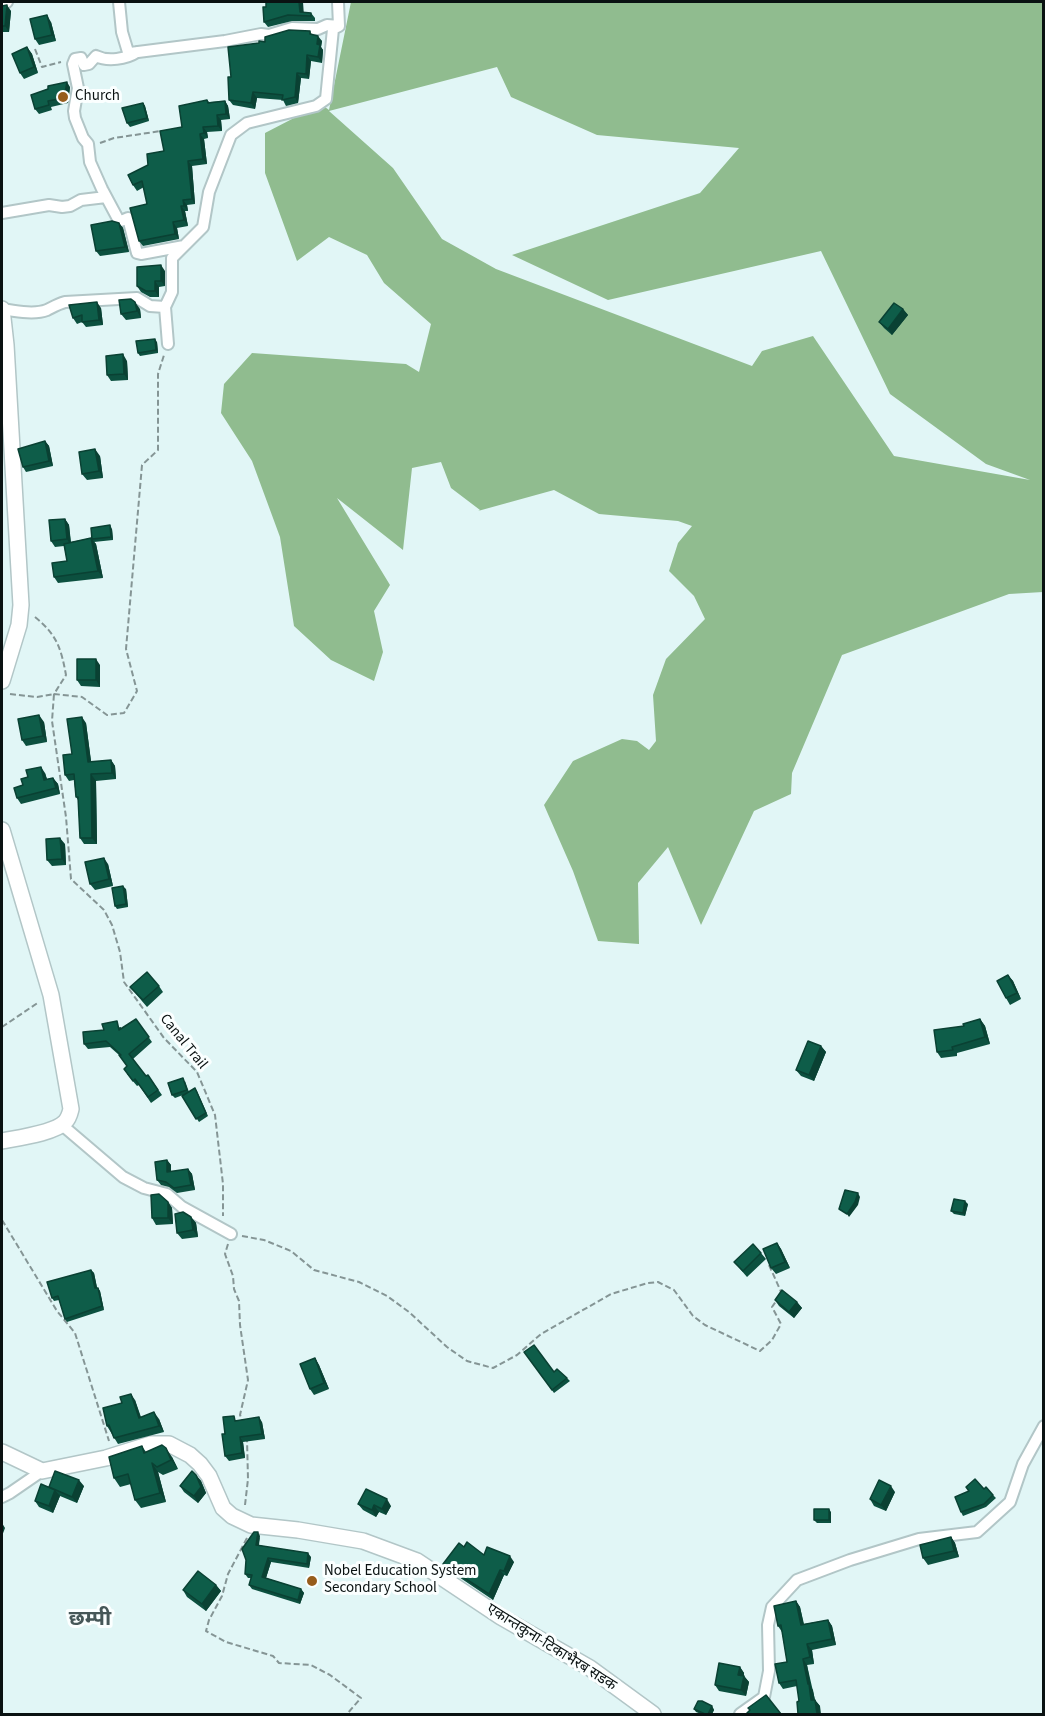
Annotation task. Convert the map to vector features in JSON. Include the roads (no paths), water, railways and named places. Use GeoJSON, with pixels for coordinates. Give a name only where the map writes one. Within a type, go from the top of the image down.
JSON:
{"type":"FeatureCollection","features":[{"type":"Feature","properties":{"kind":"main road"},"geometry":{"type":"LineString","coordinates":[[2,309],[21,605],[19,625],[2,681]]}},
{"type":"Feature","properties":{"kind":"main road"},"geometry":{"type":"LineString","coordinates":[[2,830],[51,995],[71,1109],[62,1125],[2,1141]]}},
{"type":"Feature","properties":{"kind":"main road","name":"एकान्तकुना-टिकाभैरब सडक"},"geometry":{"type":"LineString","coordinates":[[42,1471],[160,1443],[180,1449],[200,1464],[209,1476],[223,1508],[242,1521],[261,1527],[298,1530],[363,1541],[417,1561],[501,1617],[590,1668],[653,1714]]}},
{"type":"Feature","properties":{"kind":"main road"},"geometry":{"type":"LineString","coordinates":[[2,1452],[42,1471]]}},
{"type":"Feature","properties":{"kind":"street"},"geometry":{"type":"LineString","coordinates":[[2,5],[7,2]]}},
{"type":"Feature","properties":{"kind":"street"},"geometry":{"type":"LineString","coordinates":[[119,2],[122,32],[128,52],[269,34],[292,28],[318,29],[327,25],[339,26]]}},
{"type":"Feature","properties":{"kind":"street"},"geometry":{"type":"LineString","coordinates":[[338,2],[339,26]]}},
{"type":"Feature","properties":{"kind":"street"},"geometry":{"type":"LineString","coordinates":[[168,344],[165,307],[172,292],[172,258],[203,227],[210,192],[231,135],[247,123],[316,106],[326,99],[333,29],[339,26]]}},
{"type":"Feature","properties":{"kind":"street"},"geometry":{"type":"LineString","coordinates":[[137,52],[123,58],[96,56],[89,64],[84,65],[81,58],[77,58],[73,64],[78,88],[75,118],[88,148],[90,162],[106,197],[118,219],[121,221],[128,218],[137,253],[184,246]]}},
{"type":"Feature","properties":{"kind":"street"},"geometry":{"type":"LineString","coordinates":[[2,213],[49,205],[70,206],[81,200],[106,197]]}},
{"type":"Feature","properties":{"kind":"street"},"geometry":{"type":"LineString","coordinates":[[2,309],[18,312],[46,310],[65,302],[137,298],[150,306],[165,307]]}},
{"type":"Feature","properties":{"kind":"street"},"geometry":{"type":"LineString","coordinates":[[62,1125],[123,1178],[144,1188],[167,1194],[182,1207],[231,1234]]}},
{"type":"Feature","properties":{"kind":"street"},"geometry":{"type":"LineString","coordinates":[[740,1714],[764,1697],[769,1671],[768,1625],[772,1607],[797,1580],[850,1560],[919,1539],[977,1532],[1010,1502],[1023,1464],[1044,1426]]}},
{"type":"Feature","properties":{"kind":"street"},"geometry":{"type":"LineString","coordinates":[[2,1497],[10,1494],[42,1471]]}},
{"type":"Feature","properties":{"kind":"place","name":"Church"},"geometry":{"type":"Point","coordinates":[63,97]}},
{"type":"Feature","properties":{"kind":"place","name":"Nobel Education System Secondary School"},"geometry":{"type":"Point","coordinates":[312,1581]}},
{"type":"Feature","properties":{"kind":"district","name":"छम्पी"},"geometry":{"type":"Point","coordinates":[90,1620]}}]}
